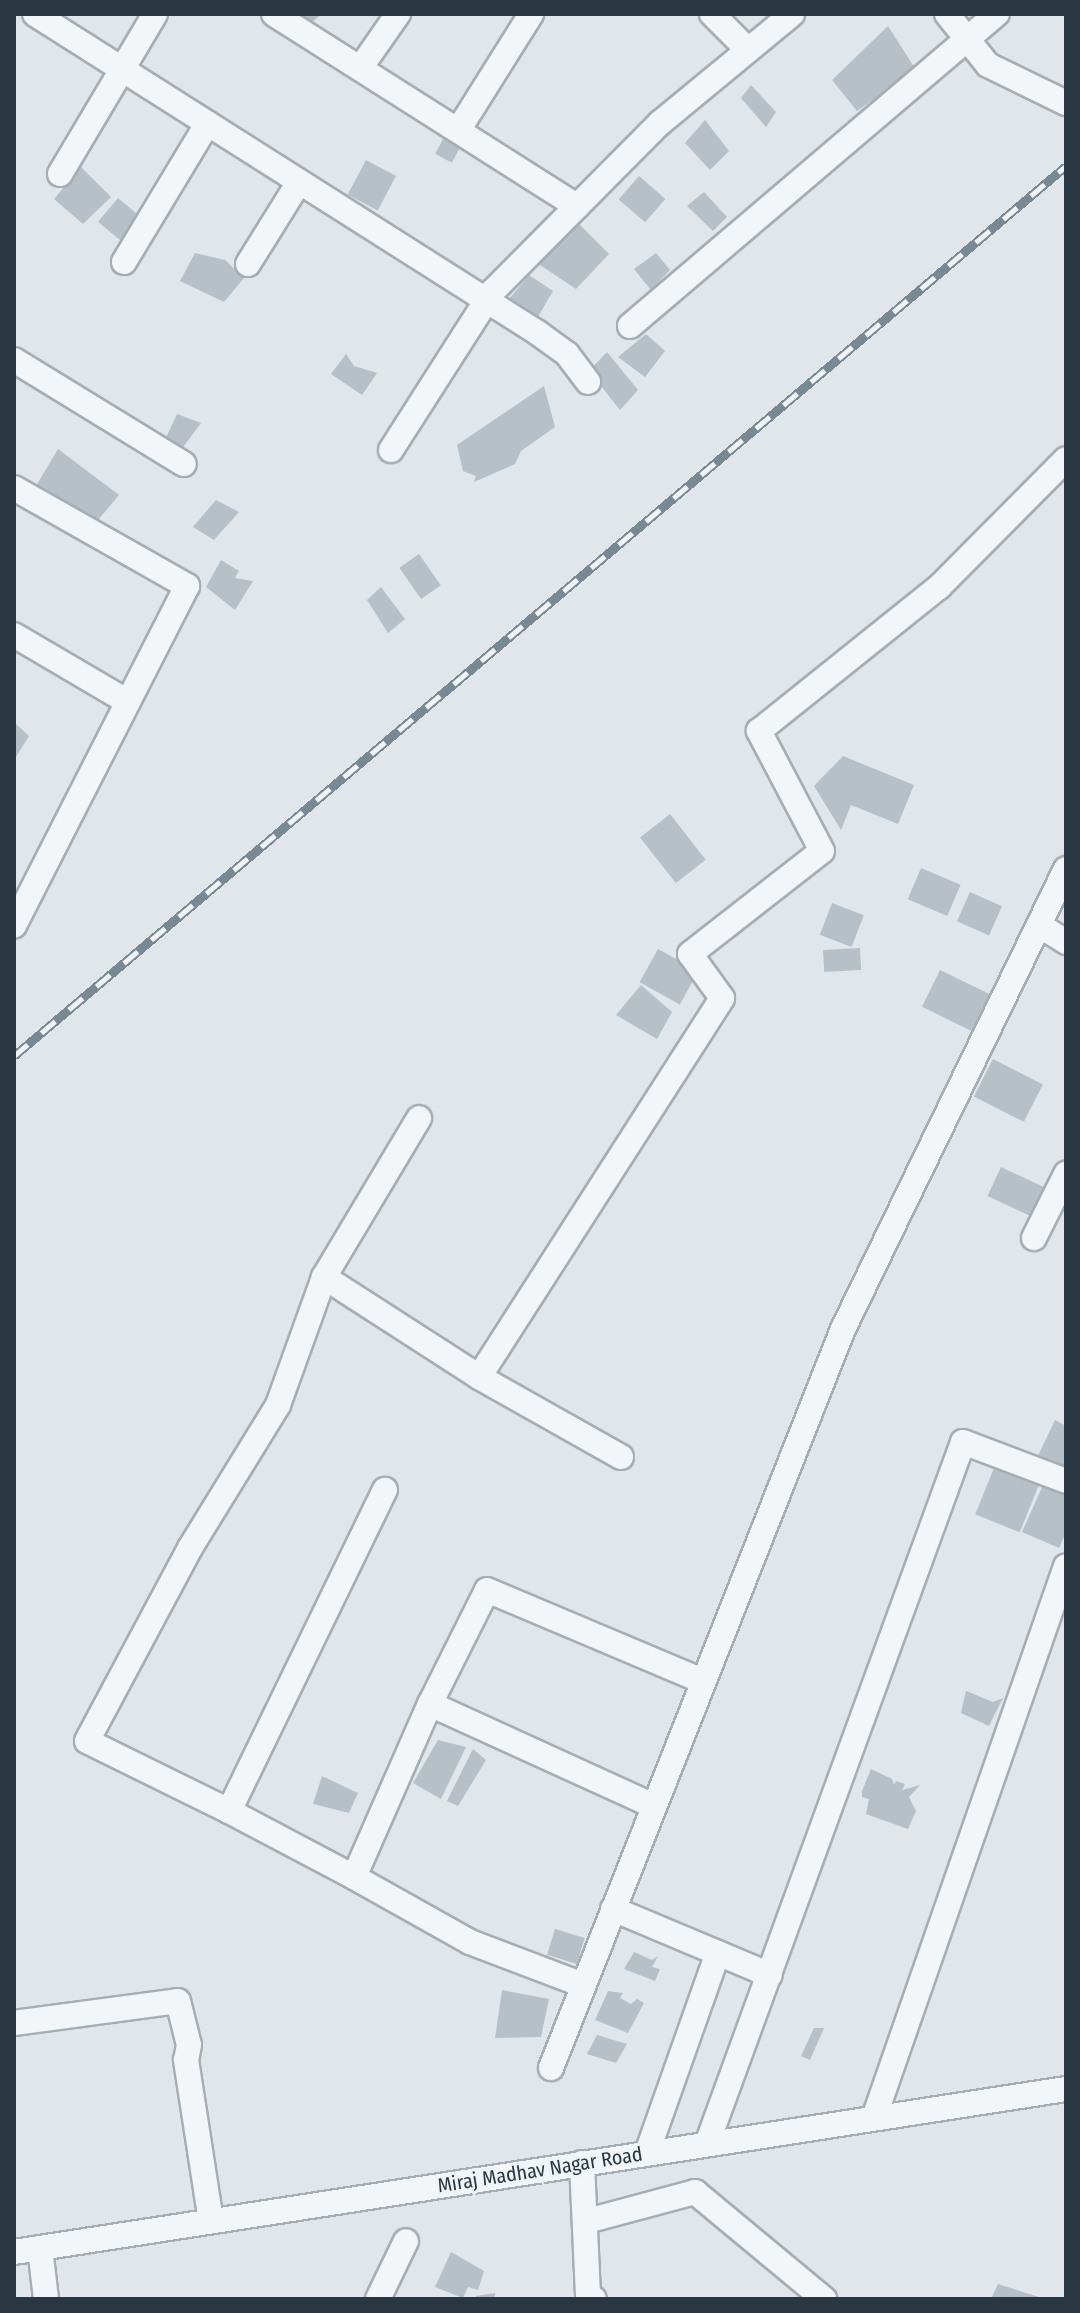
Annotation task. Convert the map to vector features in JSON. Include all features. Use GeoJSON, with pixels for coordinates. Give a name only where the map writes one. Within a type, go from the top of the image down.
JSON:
{"type":"FeatureCollection","features":[{"type":"Feature","properties":{"kind":"street"},"geometry":{"type":"LineString","coordinates":[[35,14],[567,354],[588,382]]}},
{"type":"Feature","properties":{"kind":"street"},"geometry":{"type":"LineString","coordinates":[[60,174],[155,14]]}},
{"type":"Feature","properties":{"kind":"street"},"geometry":{"type":"LineString","coordinates":[[274,14],[577,206]]}},
{"type":"Feature","properties":{"kind":"street"},"geometry":{"type":"LineString","coordinates":[[361,67],[398,14]]}},
{"type":"Feature","properties":{"kind":"street"},"geometry":{"type":"LineString","coordinates":[[459,129],[531,14]]}},
{"type":"Feature","properties":{"kind":"street"},"geometry":{"type":"LineString","coordinates":[[712,14],[748,50]]}},
{"type":"Feature","properties":{"kind":"street"},"geometry":{"type":"LineString","coordinates":[[391,450],[487,301],[660,123],[792,14]]}},
{"type":"Feature","properties":{"kind":"street"},"geometry":{"type":"LineString","coordinates":[[947,14],[970,37],[988,65],[1066,103]]}},
{"type":"Feature","properties":{"kind":"street"},"geometry":{"type":"LineString","coordinates":[[630,326],[997,14]]}},
{"type":"Feature","properties":{"kind":"street"},"geometry":{"type":"LineString","coordinates":[[124,262],[208,123]]}},
{"type":"Feature","properties":{"kind":"street"},"geometry":{"type":"LineString","coordinates":[[248,264],[299,182]]}},
{"type":"Feature","properties":{"kind":"street"},"geometry":{"type":"LineString","coordinates":[[14,360],[184,464]]}},
{"type":"Feature","properties":{"kind":"street"},"geometry":{"type":"LineString","coordinates":[[479,1377],[722,998],[690,954],[822,851],[759,731],[939,587],[1066,459]]}},
{"type":"Feature","properties":{"kind":"street"},"geometry":{"type":"LineString","coordinates":[[14,488],[187,586],[14,925]]}},
{"type":"Feature","properties":{"kind":"street"},"geometry":{"type":"LineString","coordinates":[[14,635],[128,702]]}},
{"type":"Feature","properties":{"kind":"street"},"geometry":{"type":"LineString","coordinates":[[551,2068],[652,1805],[843,1329],[1066,869]]}},
{"type":"Feature","properties":{"kind":"street"},"geometry":{"type":"LineString","coordinates":[[1039,925],[1066,942]]}},
{"type":"Feature","properties":{"kind":"street"},"geometry":{"type":"LineString","coordinates":[[419,1118],[324,1277],[278,1405],[190,1548],[87,1741],[229,1811],[470,1942],[583,1985]]}},
{"type":"Feature","properties":{"kind":"street"},"geometry":{"type":"LineString","coordinates":[[1034,1238],[1066,1174]]}},
{"type":"Feature","properties":{"kind":"street"},"geometry":{"type":"LineString","coordinates":[[324,1277],[479,1377],[621,1457]]}},
{"type":"Feature","properties":{"kind":"street"},"geometry":{"type":"LineString","coordinates":[[707,2144],[963,1442],[1066,1481]]}},
{"type":"Feature","properties":{"kind":"street"},"geometry":{"type":"LineString","coordinates":[[229,1811],[385,1490]]}},
{"type":"Feature","properties":{"kind":"street"},"geometry":{"type":"LineString","coordinates":[[874,2118],[1066,1566]]}},
{"type":"Feature","properties":{"kind":"street"},"geometry":{"type":"LineString","coordinates":[[354,1877],[430,1704],[487,1590],[702,1681]]}},
{"type":"Feature","properties":{"kind":"street"},"geometry":{"type":"LineString","coordinates":[[430,1704],[652,1805]]}},
{"type":"Feature","properties":{"kind":"street"},"geometry":{"type":"LineString","coordinates":[[613,1909],[770,1975]]}},
{"type":"Feature","properties":{"kind":"street"},"geometry":{"type":"LineString","coordinates":[[647,2153],[718,1953]]}},
{"type":"Feature","properties":{"kind":"street"},"geometry":{"type":"LineString","coordinates":[[14,2023],[178,2001],[189,2045],[186,2060],[211,2221]]}},
{"type":"Feature","properties":{"kind":"street","name":"Miraj Madhav Nagar Road"},"geometry":{"type":"LineString","coordinates":[[14,2252],[1066,2089]]}},
{"type":"Feature","properties":{"kind":"street"},"geometry":{"type":"LineString","coordinates":[[582,2163],[588,2295],[594,2299]]}},
{"type":"Feature","properties":{"kind":"street"},"geometry":{"type":"LineString","coordinates":[[587,2221],[695,2192],[824,2299]]}},
{"type":"Feature","properties":{"kind":"street"},"geometry":{"type":"LineString","coordinates":[[378,2299],[406,2241]]}},
{"type":"Feature","properties":{"kind":"street"},"geometry":{"type":"LineString","coordinates":[[40,2248],[46,2299]]}},
{"type":"Feature","properties":{"kind":"building"},"geometry":{"type":"Polygon","coordinates":[[[298,14],[322,14],[307,26],[298,14]]]}},
{"type":"Feature","properties":{"kind":"building"},"geometry":{"type":"Polygon","coordinates":[[[888,26],[916,70],[857,111],[832,80],[888,26]]]}},
{"type":"Feature","properties":{"kind":"building"},"geometry":{"type":"Polygon","coordinates":[[[751,85],[776,112],[766,127],[741,98],[751,85]]]}},
{"type":"Feature","properties":{"kind":"building"},"geometry":{"type":"Polygon","coordinates":[[[705,120],[729,151],[710,170],[685,143],[705,120]]]}},
{"type":"Feature","properties":{"kind":"building"},"geometry":{"type":"Polygon","coordinates":[[[444,137],[461,146],[452,163],[435,154],[444,137]]]}},
{"type":"Feature","properties":{"kind":"building"},"geometry":{"type":"Polygon","coordinates":[[[366,160],[396,176],[378,210],[348,194],[366,160]]]}},
{"type":"Feature","properties":{"kind":"building"},"geometry":{"type":"Polygon","coordinates":[[[81,167],[111,197],[83,224],[54,199],[81,167]]]}},
{"type":"Feature","properties":{"kind":"building"},"geometry":{"type":"Polygon","coordinates":[[[639,176],[665,199],[645,222],[619,199],[639,176]]]}},
{"type":"Feature","properties":{"kind":"building"},"geometry":{"type":"Polygon","coordinates":[[[704,192],[727,217],[713,231],[687,206],[704,192]]]}},
{"type":"Feature","properties":{"kind":"building"},"geometry":{"type":"Polygon","coordinates":[[[118,198],[144,220],[124,244],[98,222],[118,198]]]}},
{"type":"Feature","properties":{"kind":"building"},"geometry":{"type":"Polygon","coordinates":[[[575,220],[609,254],[576,289],[537,263],[575,220]]]}},
{"type":"Feature","properties":{"kind":"building"},"geometry":{"type":"Polygon","coordinates":[[[195,253],[225,260],[244,278],[224,302],[180,281],[195,253]]]}},
{"type":"Feature","properties":{"kind":"building"},"geometry":{"type":"Polygon","coordinates":[[[656,253],[670,270],[651,290],[634,269],[656,253]]]}},
{"type":"Feature","properties":{"kind":"building"},"geometry":{"type":"Polygon","coordinates":[[[529,275],[553,291],[535,322],[509,299],[529,275]]]}},
{"type":"Feature","properties":{"kind":"building"},"geometry":{"type":"Polygon","coordinates":[[[646,334],[665,351],[645,377],[618,357],[646,334]]]}},
{"type":"Feature","properties":{"kind":"building"},"geometry":{"type":"Polygon","coordinates":[[[607,352],[638,390],[620,410],[589,371],[607,352]]]}},
{"type":"Feature","properties":{"kind":"building"},"geometry":{"type":"Polygon","coordinates":[[[346,354],[354,366],[377,373],[362,395],[331,374],[346,354]]]}},
{"type":"Feature","properties":{"kind":"building"},"geometry":{"type":"Polygon","coordinates":[[[544,386],[555,427],[521,451],[515,464],[474,482],[476,476],[463,471],[457,445],[544,386]]]}},
{"type":"Feature","properties":{"kind":"building"},"geometry":{"type":"Polygon","coordinates":[[[177,414],[201,423],[181,450],[163,444],[177,414]]]}},
{"type":"Feature","properties":{"kind":"building"},"geometry":{"type":"Polygon","coordinates":[[[58,449],[119,495],[98,520],[67,511],[33,491],[58,449]]]}},
{"type":"Feature","properties":{"kind":"building"},"geometry":{"type":"Polygon","coordinates":[[[216,500],[239,512],[214,540],[193,527],[216,500]]]}},
{"type":"Feature","properties":{"kind":"building"},"geometry":{"type":"Polygon","coordinates":[[[419,554],[441,585],[421,599],[399,568],[419,554]]]}},
{"type":"Feature","properties":{"kind":"building"},"geometry":{"type":"Polygon","coordinates":[[[221,560],[239,571],[235,578],[253,581],[235,610],[206,587],[221,560]]]}},
{"type":"Feature","properties":{"kind":"building"},"geometry":{"type":"Polygon","coordinates":[[[381,587],[405,619],[388,633],[367,600],[381,587]]]}},
{"type":"Feature","properties":{"kind":"building"},"geometry":{"type":"Polygon","coordinates":[[[16,724],[29,736],[14,760],[14,729],[16,724]]]}},
{"type":"Feature","properties":{"kind":"building"},"geometry":{"type":"Polygon","coordinates":[[[843,756],[914,785],[898,824],[851,805],[841,830],[814,786],[843,756]]]}},
{"type":"Feature","properties":{"kind":"building"},"geometry":{"type":"Polygon","coordinates":[[[670,814],[706,860],[676,883],[640,837],[670,814]]]}},
{"type":"Feature","properties":{"kind":"building"},"geometry":{"type":"Polygon","coordinates":[[[921,868],[961,885],[947,916],[908,899],[921,868]]]}},
{"type":"Feature","properties":{"kind":"building"},"geometry":{"type":"Polygon","coordinates":[[[970,892],[1002,906],[989,935],[957,921],[970,892]]]}},
{"type":"Feature","properties":{"kind":"building"},"geometry":{"type":"Polygon","coordinates":[[[832,903],[864,915],[852,947],[820,935],[832,903]]]}},
{"type":"Feature","properties":{"kind":"building"},"geometry":{"type":"Polygon","coordinates":[[[860,948],[861,970],[824,972],[823,950],[860,948]]]}},
{"type":"Feature","properties":{"kind":"building"},"geometry":{"type":"Polygon","coordinates":[[[658,949],[698,971],[680,1005],[640,982],[658,949]]]}},
{"type":"Feature","properties":{"kind":"building"},"geometry":{"type":"Polygon","coordinates":[[[940,970],[993,996],[975,1033],[922,1007],[940,970]]]}},
{"type":"Feature","properties":{"kind":"building"},"geometry":{"type":"Polygon","coordinates":[[[641,985],[672,1012],[657,1039],[616,1015],[641,985]]]}},
{"type":"Feature","properties":{"kind":"building"},"geometry":{"type":"Polygon","coordinates":[[[993,1059],[1043,1084],[1024,1122],[974,1096],[993,1059]]]}},
{"type":"Feature","properties":{"kind":"building"},"geometry":{"type":"Polygon","coordinates":[[[1001,1167],[1046,1188],[1033,1217],[987,1196],[1001,1167]]]}},
{"type":"Feature","properties":{"kind":"building"},"geometry":{"type":"Polygon","coordinates":[[[1055,1420],[1066,1426],[1066,1475],[1036,1460],[1055,1420]]]}},
{"type":"Feature","properties":{"kind":"building"},"geometry":{"type":"Polygon","coordinates":[[[994,1468],[1039,1486],[1020,1532],[975,1514],[994,1468]]]}},
{"type":"Feature","properties":{"kind":"building"},"geometry":{"type":"Polygon","coordinates":[[[1043,1485],[1066,1495],[1066,1532],[1059,1548],[1022,1532],[1043,1485]]]}},
{"type":"Feature","properties":{"kind":"building"},"geometry":{"type":"Polygon","coordinates":[[[966,1691],[993,1702],[1003,1698],[989,1726],[961,1713],[966,1691]]]}},
{"type":"Feature","properties":{"kind":"building"},"geometry":{"type":"Polygon","coordinates":[[[438,1740],[466,1747],[441,1799],[413,1783],[438,1740]]]}},
{"type":"Feature","properties":{"kind":"building"},"geometry":{"type":"Polygon","coordinates":[[[473,1749],[486,1760],[458,1806],[447,1801],[473,1749]]]}},
{"type":"Feature","properties":{"kind":"building"},"geometry":{"type":"Polygon","coordinates":[[[871,1769],[892,1779],[894,1785],[896,1781],[905,1784],[902,1790],[920,1785],[909,1797],[916,1811],[908,1829],[866,1814],[869,1799],[862,1797],[862,1791],[871,1769]]]}},
{"type":"Feature","properties":{"kind":"building"},"geometry":{"type":"Polygon","coordinates":[[[322,1776],[358,1793],[349,1813],[313,1804],[322,1776]]]}},
{"type":"Feature","properties":{"kind":"building"},"geometry":{"type":"Polygon","coordinates":[[[555,1929],[585,1938],[577,1964],[547,1955],[555,1929]]]}},
{"type":"Feature","properties":{"kind":"building"},"geometry":{"type":"Polygon","coordinates":[[[634,1952],[652,1960],[658,1956],[652,1967],[660,1969],[655,1981],[624,1969],[634,1952]]]}},
{"type":"Feature","properties":{"kind":"building"},"geometry":{"type":"Polygon","coordinates":[[[502,1990],[549,1999],[541,2037],[495,2038],[502,1990]]]}},
{"type":"Feature","properties":{"kind":"building"},"geometry":{"type":"Polygon","coordinates":[[[608,1991],[623,1993],[620,1998],[631,2004],[637,1999],[644,2003],[628,2033],[595,2020],[608,1991]]]}},
{"type":"Feature","properties":{"kind":"building"},"geometry":{"type":"Polygon","coordinates":[[[814,2028],[824,2028],[810,2060],[801,2056],[814,2028]]]}},
{"type":"Feature","properties":{"kind":"building"},"geometry":{"type":"Polygon","coordinates":[[[597,2035],[627,2044],[616,2063],[587,2054],[597,2035]]]}},
{"type":"Feature","properties":{"kind":"building"},"geometry":{"type":"Polygon","coordinates":[[[451,2252],[484,2271],[478,2290],[468,2287],[463,2298],[435,2287],[451,2252]]]}},
{"type":"Feature","properties":{"kind":"building"},"geometry":{"type":"Polygon","coordinates":[[[998,2284],[1042,2298],[1042,2299],[991,2299],[998,2284]]]}},
{"type":"Feature","properties":{"kind":"building"},"geometry":{"type":"Polygon","coordinates":[[[495,2293],[495,2299],[476,2299],[476,2296],[495,2293]]]}},
{"type":"Feature","properties":{"kind":"railway"},"geometry":{"type":"LineString","coordinates":[[14,1056],[1066,166]]}}]}
